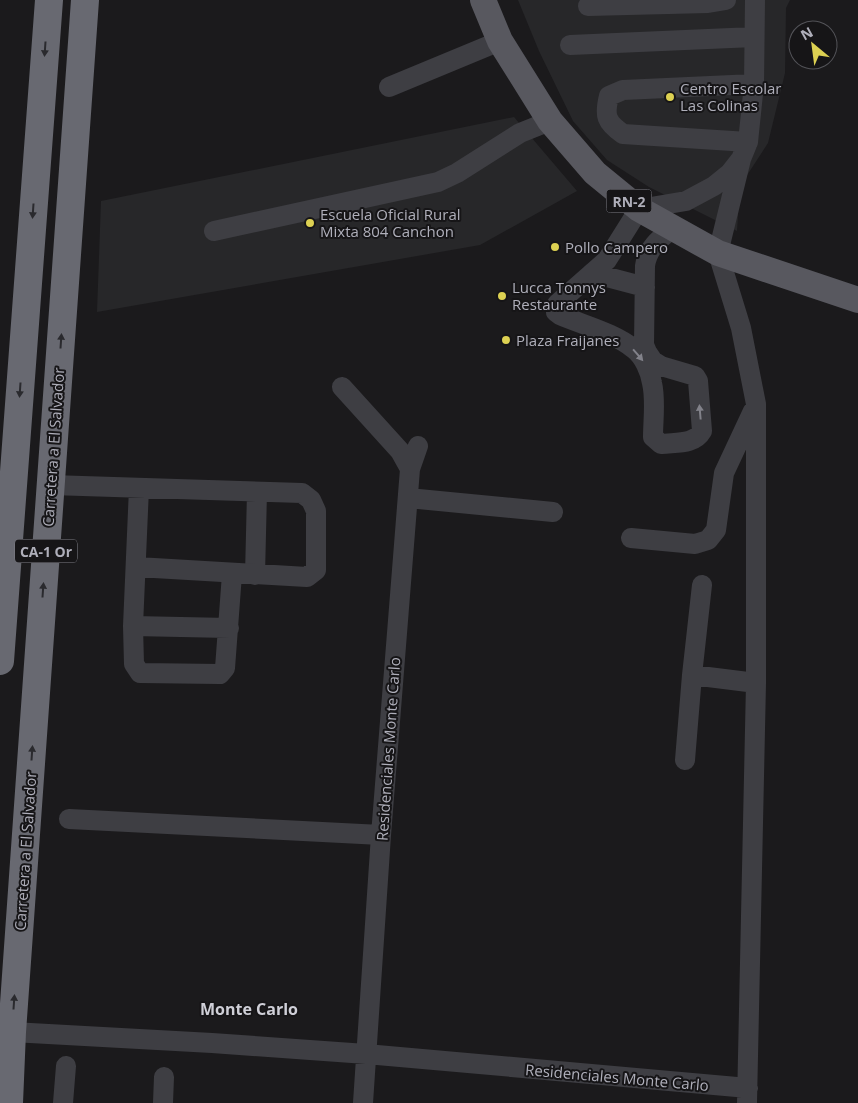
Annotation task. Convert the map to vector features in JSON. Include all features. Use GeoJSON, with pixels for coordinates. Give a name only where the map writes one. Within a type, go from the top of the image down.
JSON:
{"type":"FeatureCollection","features":[{"type":"Feature","properties":{"kind":"highway","name":"CA-1 Or"},"geometry":{"type":"LineString","coordinates":[[0,660],[49,0]]}},
{"type":"Feature","properties":{"kind":"highway","name":"Carretera a El Salvador"},"geometry":{"type":"LineString","coordinates":[[8,1103],[85,0]]}},
{"type":"Feature","properties":{"kind":"main road","name":"RN-2"},"geometry":{"type":"LineString","coordinates":[[483,0],[500,41],[550,121],[595,173],[638,209],[718,253],[857,300]]}},
{"type":"Feature","properties":{"kind":"street"},"geometry":{"type":"LineString","coordinates":[[588,6],[708,3],[726,0]]}},
{"type":"Feature","properties":{"kind":"street"},"geometry":{"type":"LineString","coordinates":[[748,1096],[756,683],[756,404],[741,328],[718,253],[745,150],[754,84],[755,0]]}},
{"type":"Feature","properties":{"kind":"street"},"geometry":{"type":"LineString","coordinates":[[570,45],[754,37]]}},
{"type":"Feature","properties":{"kind":"street"},"geometry":{"type":"LineString","coordinates":[[389,87],[500,41]]}},
{"type":"Feature","properties":{"kind":"street"},"geometry":{"type":"LineString","coordinates":[[745,150],[623,134],[613,127],[607,118],[606,107],[610,96],[623,90],[754,84]]}},
{"type":"Feature","properties":{"kind":"street"},"geometry":{"type":"LineString","coordinates":[[214,230],[438,182],[457,173],[520,134],[550,121]]}},
{"type":"Feature","properties":{"kind":"street"},"geometry":{"type":"LineString","coordinates":[[672,228],[647,255],[644,345],[653,361],[661,366],[695,376],[698,381],[702,431],[699,437],[692,441],[661,444],[656,442],[653,437],[653,385],[642,357],[634,349],[610,335],[560,316],[556,312],[557,304],[611,255],[638,209],[686,201],[714,186],[730,173],[745,150]]}},
{"type":"Feature","properties":{"kind":"street"},"geometry":{"type":"LineString","coordinates":[[592,273],[645,287]]}},
{"type":"Feature","properties":{"kind":"street"},"geometry":{"type":"LineString","coordinates":[[342,387],[395,446],[410,468]]}},
{"type":"Feature","properties":{"kind":"street"},"geometry":{"type":"LineString","coordinates":[[631,538],[695,544],[708,540],[716,530],[724,473],[756,404]]}},
{"type":"Feature","properties":{"kind":"street","name":"Residenciales Monte Carlo"},"geometry":{"type":"LineString","coordinates":[[363,1103],[381,835],[410,468],[418,446]]}},
{"type":"Feature","properties":{"kind":"street"},"geometry":{"type":"LineString","coordinates":[[51,485],[302,493],[311,500],[316,511],[316,570],[307,577],[137,567]]}},
{"type":"Feature","properties":{"kind":"street"},"geometry":{"type":"LineString","coordinates":[[139,488],[133,626],[134,664],[140,673],[220,674],[225,668],[232,574]]}},
{"type":"Feature","properties":{"kind":"street"},"geometry":{"type":"LineString","coordinates":[[255,575],[256,492]]}},
{"type":"Feature","properties":{"kind":"street"},"geometry":{"type":"LineString","coordinates":[[408,498],[553,512]]}},
{"type":"Feature","properties":{"kind":"street"},"geometry":{"type":"LineString","coordinates":[[685,760],[702,585]]}},
{"type":"Feature","properties":{"kind":"street"},"geometry":{"type":"LineString","coordinates":[[133,626],[229,628]]}},
{"type":"Feature","properties":{"kind":"street"},"geometry":{"type":"LineString","coordinates":[[692,675],[756,683]]}},
{"type":"Feature","properties":{"kind":"street"},"geometry":{"type":"LineString","coordinates":[[69,819],[381,835]]}},
{"type":"Feature","properties":{"kind":"street","name":"Residenciales Monte Carlo"},"geometry":{"type":"LineString","coordinates":[[12,1032],[366,1054],[748,1096]]}},
{"type":"Feature","properties":{"kind":"street"},"geometry":{"type":"LineString","coordinates":[[62,1103],[66,1066]]}},
{"type":"Feature","properties":{"kind":"street"},"geometry":{"type":"LineString","coordinates":[[163,1103],[164,1077]]}},
{"type":"Feature","properties":{"kind":"shaded area","name":"Centro Escolar Las Colinas"},"geometry":{"type":"Polygon","coordinates":[[[518,0],[790,0],[786,8],[785,73],[768,143],[740,186],[737,231],[649,187],[607,160],[573,121],[539,51],[518,0]]]}},
{"type":"Feature","properties":{"kind":"shaded area","name":"Escuela Oficial Rural Mixta 804 Canchon"},"geometry":{"type":"Polygon","coordinates":[[[514,117],[577,191],[480,245],[97,312],[101,201],[514,117]]]}},
{"type":"Feature","properties":{"kind":"place","name":"Centro Escolar Las Colinas"},"geometry":{"type":"Point","coordinates":[670,97]}},
{"type":"Feature","properties":{"kind":"place","name":"Escuela Oficial Rural Mixta 804 Canchon"},"geometry":{"type":"Point","coordinates":[310,223]}},
{"type":"Feature","properties":{"kind":"place","name":"Pollo Campero"},"geometry":{"type":"Point","coordinates":[555,247]}},
{"type":"Feature","properties":{"kind":"place","name":"Lucca Tonnys Restaurante"},"geometry":{"type":"Point","coordinates":[502,296]}},
{"type":"Feature","properties":{"kind":"place","name":"Plaza Fraijanes"},"geometry":{"type":"Point","coordinates":[506,340]}},
{"type":"Feature","properties":{"kind":"district","name":"Monte Carlo"},"geometry":{"type":"Point","coordinates":[249,1009]}}]}
